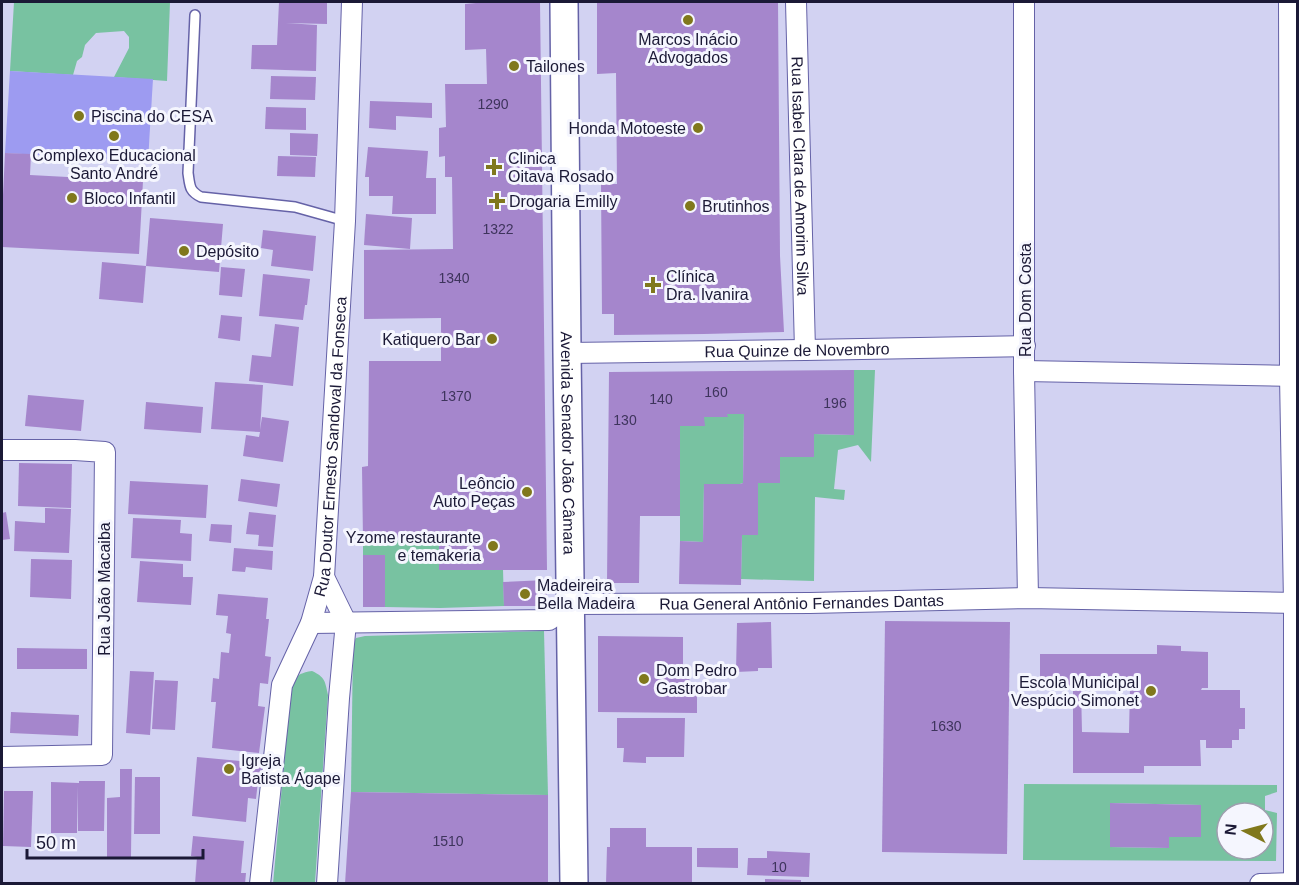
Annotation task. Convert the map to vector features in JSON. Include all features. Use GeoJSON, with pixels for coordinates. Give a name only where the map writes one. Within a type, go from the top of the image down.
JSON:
{"type":"FeatureCollection","features":[{"type":"Feature","properties":{"kind":"main road","name":"Avenida Senador João Câmara"},"geometry":{"type":"LineString","coordinates":[[564,2],[574,884]]}},
{"type":"Feature","properties":{"kind":"street","name":"Rua Doutor Ernesto Sandoval da Fonseca"},"geometry":{"type":"LineString","coordinates":[[260,884],[282,685],[310,623],[324,577],[345,221],[352,2]]}},
{"type":"Feature","properties":{"kind":"street","name":"Rua Isabel Clara de Amorim Silva"},"geometry":{"type":"LineString","coordinates":[[796,2],[805,350]]}},
{"type":"Feature","properties":{"kind":"street","name":"Rua Dom Costa"},"geometry":{"type":"LineString","coordinates":[[1024,2],[1024,371],[1028,598]]}},
{"type":"Feature","properties":{"kind":"street"},"geometry":{"type":"LineString","coordinates":[[1260,884],[1294,883],[1296,841],[1296,603],[1289,2]]}},
{"type":"Feature","properties":{"kind":"street","name":"Rua Quinze de Novembro"},"geometry":{"type":"LineString","coordinates":[[567,353],[1025,346]]}},
{"type":"Feature","properties":{"kind":"street"},"geometry":{"type":"LineString","coordinates":[[1024,371],[1294,376]]}},
{"type":"Feature","properties":{"kind":"street","name":"Rua João Macaiba"},"geometry":{"type":"LineString","coordinates":[[2,450],[105,452],[102,755],[2,757]]}},
{"type":"Feature","properties":{"kind":"street"},"geometry":{"type":"LineString","coordinates":[[324,577],[346,622],[327,884]]}},
{"type":"Feature","properties":{"kind":"street","name":"Rua General Antônio Fernandes Dantas"},"geometry":{"type":"LineString","coordinates":[[570,604],[810,603],[1028,598],[1296,603]]}},
{"type":"Feature","properties":{"kind":"street"},"geometry":{"type":"LineString","coordinates":[[310,623],[549,620],[570,604]]}},
{"type":"Feature","properties":{"kind":"lane"},"geometry":{"type":"LineString","coordinates":[[195,15],[188,173],[190,187],[194,194],[201,198],[295,207],[345,221]]}},
{"type":"Feature","properties":{"kind":"green space"},"geometry":{"type":"Polygon","coordinates":[[[14,2],[170,2],[167,81],[114,77],[129,48],[129,37],[124,31],[96,33],[85,45],[73,75],[10,71],[14,2]]]}},
{"type":"Feature","properties":{"kind":"green space"},"geometry":{"type":"Polygon","coordinates":[[[854,370],[875,370],[871,462],[858,445],[838,450],[834,489],[845,490],[844,500],[815,497],[814,581],[741,579],[742,535],[758,535],[758,483],[780,483],[780,457],[814,457],[814,434],[854,435],[854,370]]]}},
{"type":"Feature","properties":{"kind":"green space"},"geometry":{"type":"Polygon","coordinates":[[[727,414],[744,414],[743,483],[704,484],[703,542],[680,541],[680,426],[704,426],[704,417],[727,417],[727,414]]]}},
{"type":"Feature","properties":{"kind":"green space"},"geometry":{"type":"Polygon","coordinates":[[[439,539],[440,570],[503,569],[504,606],[385,607],[385,572],[363,572],[363,540],[439,539]]]}},
{"type":"Feature","properties":{"kind":"green space"},"geometry":{"type":"Polygon","coordinates":[[[544,631],[548,795],[351,792],[353,644],[356,638],[544,631]]]}},
{"type":"Feature","properties":{"kind":"green space"},"geometry":{"type":"Polygon","coordinates":[[[312,671],[324,680],[328,695],[315,883],[273,884],[292,687],[297,676],[312,671]]]}},
{"type":"Feature","properties":{"kind":"green space"},"geometry":{"type":"Polygon","coordinates":[[[1024,784],[1277,785],[1277,792],[1265,796],[1265,801],[1215,801],[1215,861],[1023,860],[1024,784]],[[1110,803],[1110,847],[1169,848],[1169,837],[1201,837],[1201,805],[1110,803]]]}},
{"type":"Feature","properties":{"kind":"green space"},"geometry":{"type":"Polygon","coordinates":[[[1275,812],[1277,813],[1275,861],[1275,812]]]}},
{"type":"Feature","properties":{"kind":"shaded area","name":"Piscina do CESA"},"geometry":{"type":"Polygon","coordinates":[[[10,71],[153,79],[148,161],[5,153],[10,71]]]}},
{"type":"Feature","properties":{"kind":"building"},"geometry":{"type":"Polygon","coordinates":[[[279,2],[327,2],[327,24],[286,23],[317,25],[316,71],[251,69],[252,45],[277,45],[279,2]]]}},
{"type":"Feature","properties":{"kind":"building"},"geometry":{"type":"Polygon","coordinates":[[[540,2],[547,570],[439,570],[439,539],[363,540],[362,467],[368,466],[369,361],[441,361],[441,318],[364,319],[364,250],[453,249],[452,177],[445,177],[445,156],[439,157],[439,128],[446,127],[445,84],[487,84],[486,49],[465,50],[465,4],[540,2]]]}},
{"type":"Feature","properties":{"kind":"building"},"geometry":{"type":"Polygon","coordinates":[[[597,2],[778,2],[780,256],[784,332],[614,335],[614,314],[602,314],[601,184],[617,184],[616,73],[597,74],[597,2]]]}},
{"type":"Feature","properties":{"kind":"building"},"geometry":{"type":"Polygon","coordinates":[[[271,76],[316,77],[315,100],[270,99],[271,76]]]}},
{"type":"Feature","properties":{"kind":"building"},"geometry":{"type":"Polygon","coordinates":[[[370,101],[432,103],[432,118],[396,116],[396,130],[369,128],[370,101]]]}},
{"type":"Feature","properties":{"kind":"building"},"geometry":{"type":"Polygon","coordinates":[[[266,107],[306,108],[306,130],[265,129],[266,107]]]}},
{"type":"Feature","properties":{"kind":"building"},"geometry":{"type":"Polygon","coordinates":[[[290,133],[318,134],[317,156],[290,155],[290,133]]]}},
{"type":"Feature","properties":{"kind":"building"},"geometry":{"type":"Polygon","coordinates":[[[368,147],[428,151],[426,178],[436,178],[436,214],[392,214],[393,196],[369,196],[369,177],[365,177],[368,147]]]}},
{"type":"Feature","properties":{"kind":"building","name":"Bloco Infantil"},"geometry":{"type":"Polygon","coordinates":[[[5,153],[31,154],[30,175],[143,181],[139,254],[2,247],[5,153]]]}},
{"type":"Feature","properties":{"kind":"building"},"geometry":{"type":"Polygon","coordinates":[[[278,156],[316,157],[315,177],[277,176],[278,156]]]}},
{"type":"Feature","properties":{"kind":"building"},"geometry":{"type":"Polygon","coordinates":[[[366,214],[412,218],[410,249],[364,245],[366,214]]]}},
{"type":"Feature","properties":{"kind":"building","name":"Depósito"},"geometry":{"type":"Polygon","coordinates":[[[150,218],[223,224],[219,272],[146,266],[150,218]]]}},
{"type":"Feature","properties":{"kind":"building"},"geometry":{"type":"Polygon","coordinates":[[[263,230],[316,236],[313,271],[271,266],[273,250],[261,248],[263,230]]]}},
{"type":"Feature","properties":{"kind":"building"},"geometry":{"type":"Polygon","coordinates":[[[102,262],[146,266],[143,303],[99,299],[102,262]]]}},
{"type":"Feature","properties":{"kind":"building"},"geometry":{"type":"Polygon","coordinates":[[[221,267],[245,269],[242,297],[219,295],[221,267]]]}},
{"type":"Feature","properties":{"kind":"building"},"geometry":{"type":"Polygon","coordinates":[[[263,274],[310,279],[303,320],[259,316],[263,274]]]}},
{"type":"Feature","properties":{"kind":"building"},"geometry":{"type":"Polygon","coordinates":[[[221,315],[242,317],[240,341],[218,338],[221,315]]]}},
{"type":"Feature","properties":{"kind":"building"},"geometry":{"type":"Polygon","coordinates":[[[275,324],[299,327],[293,386],[249,381],[252,355],[271,357],[275,324]]]}},
{"type":"Feature","properties":{"kind":"building"},"geometry":{"type":"Polygon","coordinates":[[[854,370],[854,435],[814,434],[814,457],[780,457],[780,483],[758,483],[758,535],[742,535],[741,585],[679,584],[680,541],[703,542],[704,484],[743,483],[744,414],[704,417],[705,426],[680,426],[680,516],[640,516],[639,583],[607,583],[609,372],[854,370]]]}},
{"type":"Feature","properties":{"kind":"building"},"geometry":{"type":"Polygon","coordinates":[[[215,382],[263,385],[260,430],[262,417],[289,421],[283,462],[243,456],[246,435],[259,437],[260,432],[211,429],[215,382]]]}},
{"type":"Feature","properties":{"kind":"building"},"geometry":{"type":"Polygon","coordinates":[[[28,395],[84,400],[81,431],[25,426],[28,395]]]}},
{"type":"Feature","properties":{"kind":"building"},"geometry":{"type":"Polygon","coordinates":[[[146,402],[203,407],[201,433],[144,429],[146,402]]]}},
{"type":"Feature","properties":{"kind":"building"},"geometry":{"type":"Polygon","coordinates":[[[19,463],[72,464],[71,508],[18,506],[19,463]]]}},
{"type":"Feature","properties":{"kind":"building"},"geometry":{"type":"Polygon","coordinates":[[[241,479],[280,484],[277,507],[238,501],[241,479]]]}},
{"type":"Feature","properties":{"kind":"building"},"geometry":{"type":"Polygon","coordinates":[[[130,481],[208,485],[206,518],[128,514],[130,481]]]}},
{"type":"Feature","properties":{"kind":"building"},"geometry":{"type":"Polygon","coordinates":[[[45,508],[71,509],[69,553],[14,551],[15,521],[45,523],[45,508]]]}},
{"type":"Feature","properties":{"kind":"building"},"geometry":{"type":"Polygon","coordinates":[[[6,512],[10,539],[2,540],[2,513],[6,512]]]}},
{"type":"Feature","properties":{"kind":"building"},"geometry":{"type":"Polygon","coordinates":[[[249,512],[276,515],[273,547],[258,546],[259,535],[246,534],[249,512]]]}},
{"type":"Feature","properties":{"kind":"building"},"geometry":{"type":"Polygon","coordinates":[[[133,518],[181,520],[180,533],[192,534],[191,561],[131,558],[133,518]]]}},
{"type":"Feature","properties":{"kind":"building"},"geometry":{"type":"Polygon","coordinates":[[[211,524],[232,525],[231,543],[209,541],[211,524]]]}},
{"type":"Feature","properties":{"kind":"building"},"geometry":{"type":"Polygon","coordinates":[[[234,548],[273,551],[272,570],[246,567],[245,572],[232,571],[234,548]]]}},
{"type":"Feature","properties":{"kind":"building"},"geometry":{"type":"Polygon","coordinates":[[[363,555],[385,555],[385,607],[363,607],[363,555]]]}},
{"type":"Feature","properties":{"kind":"building"},"geometry":{"type":"Polygon","coordinates":[[[31,559],[72,560],[71,599],[30,597],[31,559]]]}},
{"type":"Feature","properties":{"kind":"building"},"geometry":{"type":"Polygon","coordinates":[[[140,561],[183,564],[183,577],[193,577],[191,605],[137,602],[140,561]]]}},
{"type":"Feature","properties":{"kind":"building","name":"Madeireira Bella Madeira"},"geometry":{"type":"Polygon","coordinates":[[[546,580],[547,606],[504,606],[503,582],[546,580]]]}},
{"type":"Feature","properties":{"kind":"building"},"geometry":{"type":"Polygon","coordinates":[[[218,594],[268,598],[266,619],[269,619],[265,656],[271,657],[268,684],[260,683],[258,706],[265,707],[259,753],[212,748],[216,702],[211,702],[213,678],[219,679],[221,652],[229,653],[231,634],[226,633],[228,616],[216,615],[218,594]]]}},
{"type":"Feature","properties":{"kind":"building"},"geometry":{"type":"Polygon","coordinates":[[[885,621],[1010,622],[1007,854],[882,852],[885,621]]]}},
{"type":"Feature","properties":{"kind":"building"},"geometry":{"type":"Polygon","coordinates":[[[771,622],[772,668],[736,672],[737,623],[771,622]]]}},
{"type":"Feature","properties":{"kind":"building","name":"Dom Pedro Gastrobar"},"geometry":{"type":"Polygon","coordinates":[[[598,636],[683,637],[683,673],[690,673],[689,685],[697,685],[697,713],[598,712],[598,636]]]}},
{"type":"Feature","properties":{"kind":"building"},"geometry":{"type":"Polygon","coordinates":[[[1157,645],[1181,646],[1181,651],[1208,652],[1208,688],[1201,690],[1240,690],[1240,708],[1245,708],[1245,729],[1239,729],[1239,740],[1232,740],[1232,748],[1206,748],[1206,740],[1200,740],[1201,766],[1144,766],[1144,773],[1073,773],[1073,687],[1040,687],[1040,654],[1157,654],[1157,645]],[[1081,687],[1082,732],[1129,733],[1130,687],[1081,687]]]}},
{"type":"Feature","properties":{"kind":"building"},"geometry":{"type":"Polygon","coordinates":[[[17,648],[87,649],[87,669],[17,669],[17,648]]]}},
{"type":"Feature","properties":{"kind":"building"},"geometry":{"type":"Polygon","coordinates":[[[130,671],[154,672],[150,735],[126,733],[130,671]]]}},
{"type":"Feature","properties":{"kind":"building"},"geometry":{"type":"Polygon","coordinates":[[[155,680],[178,681],[175,730],[152,729],[155,680]]]}},
{"type":"Feature","properties":{"kind":"building"},"geometry":{"type":"Polygon","coordinates":[[[11,712],[79,715],[78,736],[10,733],[11,712]]]}},
{"type":"Feature","properties":{"kind":"building"},"geometry":{"type":"Polygon","coordinates":[[[617,718],[685,718],[684,757],[646,757],[646,763],[623,762],[624,748],[617,748],[617,718]]]}},
{"type":"Feature","properties":{"kind":"building"},"geometry":{"type":"Polygon","coordinates":[[[197,757],[262,763],[261,782],[258,781],[256,799],[248,798],[246,822],[192,816],[197,757]]]}},
{"type":"Feature","properties":{"kind":"building"},"geometry":{"type":"Polygon","coordinates":[[[120,769],[132,769],[131,857],[107,857],[107,798],[120,797],[120,769]]]}},
{"type":"Feature","properties":{"kind":"building"},"geometry":{"type":"Polygon","coordinates":[[[135,777],[160,777],[160,834],[134,834],[135,777]]]}},
{"type":"Feature","properties":{"kind":"building"},"geometry":{"type":"Polygon","coordinates":[[[79,781],[105,781],[104,831],[78,831],[78,786],[77,833],[51,833],[51,782],[79,783],[79,781]]]}},
{"type":"Feature","properties":{"kind":"building"},"geometry":{"type":"Polygon","coordinates":[[[4,791],[33,791],[31,847],[3,846],[4,791]]]}},
{"type":"Feature","properties":{"kind":"building"},"geometry":{"type":"Polygon","coordinates":[[[351,792],[548,795],[548,884],[345,884],[351,792]]]}},
{"type":"Feature","properties":{"kind":"building"},"geometry":{"type":"Polygon","coordinates":[[[1110,803],[1201,805],[1201,837],[1169,837],[1169,848],[1110,847],[1110,803]]]}},
{"type":"Feature","properties":{"kind":"building"},"geometry":{"type":"Polygon","coordinates":[[[610,828],[646,828],[646,847],[692,847],[692,884],[606,884],[610,828]]]}},
{"type":"Feature","properties":{"kind":"building"},"geometry":{"type":"Polygon","coordinates":[[[193,836],[244,841],[241,873],[246,873],[245,884],[195,884],[197,857],[191,856],[193,836]]]}},
{"type":"Feature","properties":{"kind":"building"},"geometry":{"type":"Polygon","coordinates":[[[697,848],[738,848],[738,868],[697,867],[697,848]]]}},
{"type":"Feature","properties":{"kind":"building"},"geometry":{"type":"Polygon","coordinates":[[[767,851],[810,853],[809,877],[747,875],[748,858],[767,858],[767,851]]]}},
{"type":"Feature","properties":{"kind":"building"},"geometry":{"type":"Polygon","coordinates":[[[765,879],[801,880],[801,884],[765,884],[765,879]]]}},
{"type":"Feature","properties":{"kind":"place","name":"Marcos Inácio Advogados"},"geometry":{"type":"Point","coordinates":[688,20]}},
{"type":"Feature","properties":{"kind":"place","name":"Tailones"},"geometry":{"type":"Point","coordinates":[514,66]}},
{"type":"Feature","properties":{"kind":"place","name":"Piscina do CESA"},"geometry":{"type":"Point","coordinates":[79,116]}},
{"type":"Feature","properties":{"kind":"place","name":"Honda Motoeste"},"geometry":{"type":"Point","coordinates":[698,128]}},
{"type":"Feature","properties":{"kind":"place","name":"Complexo Educacional Santo André"},"geometry":{"type":"Point","coordinates":[114,136]}},
{"type":"Feature","properties":{"kind":"place","name":"Clinica Oitava Rosado"},"geometry":{"type":"Point","coordinates":[494,167]}},
{"type":"Feature","properties":{"kind":"place","name":"Bloco Infantil"},"geometry":{"type":"Point","coordinates":[72,198]}},
{"type":"Feature","properties":{"kind":"place","name":"Drogaria Emilly"},"geometry":{"type":"Point","coordinates":[497,201]}},
{"type":"Feature","properties":{"kind":"place","name":"Brutinhos"},"geometry":{"type":"Point","coordinates":[690,206]}},
{"type":"Feature","properties":{"kind":"place","name":"Depósito"},"geometry":{"type":"Point","coordinates":[184,251]}},
{"type":"Feature","properties":{"kind":"place","name":"Clínica Dra. Ivanira"},"geometry":{"type":"Point","coordinates":[653,285]}},
{"type":"Feature","properties":{"kind":"place","name":"Katiquero Bar"},"geometry":{"type":"Point","coordinates":[492,339]}},
{"type":"Feature","properties":{"kind":"place","name":"Leôncio Auto Peças"},"geometry":{"type":"Point","coordinates":[527,492]}},
{"type":"Feature","properties":{"kind":"place","name":"Yzome restaurante e temakeria"},"geometry":{"type":"Point","coordinates":[493,546]}},
{"type":"Feature","properties":{"kind":"place","name":"Madeireira Bella Madeira"},"geometry":{"type":"Point","coordinates":[525,594]}},
{"type":"Feature","properties":{"kind":"place","name":"Dom Pedro Gastrobar"},"geometry":{"type":"Point","coordinates":[644,679]}},
{"type":"Feature","properties":{"kind":"place","name":"Escola Municipal Vespúcio Simonet"},"geometry":{"type":"Point","coordinates":[1151,691]}},
{"type":"Feature","properties":{"kind":"place","name":"Igreja Batista Ágape"},"geometry":{"type":"Point","coordinates":[229,769]}}]}
